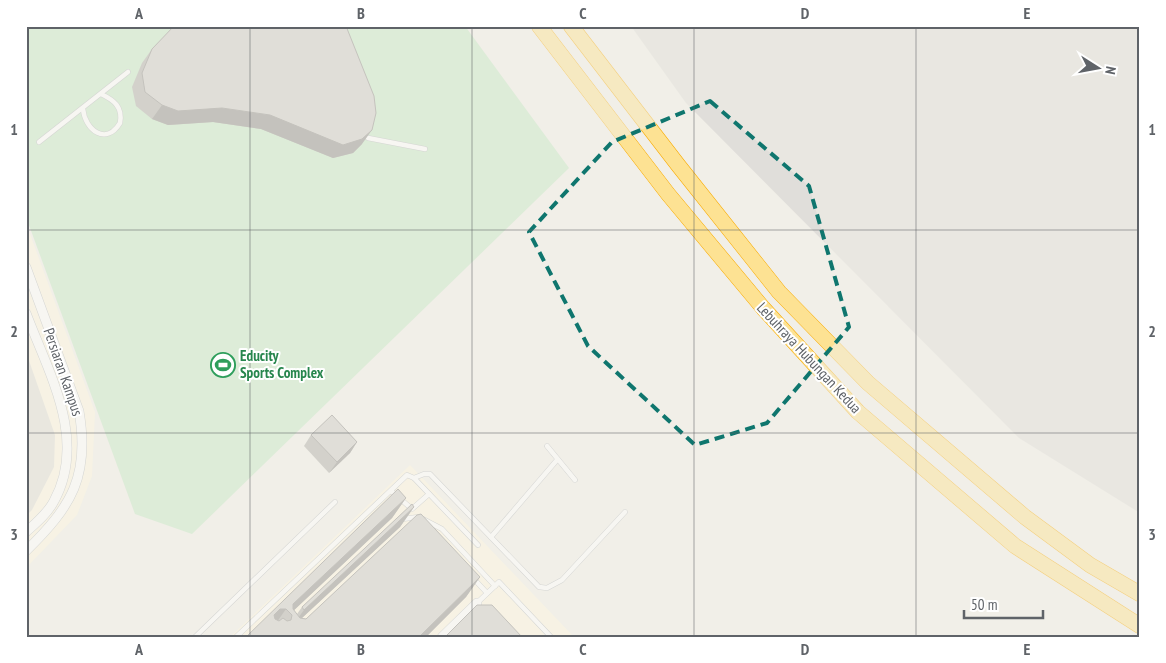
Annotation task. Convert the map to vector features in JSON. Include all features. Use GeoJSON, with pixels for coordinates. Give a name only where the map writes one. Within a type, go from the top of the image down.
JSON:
{"type":"FeatureCollection","features":[{"type":"Feature","properties":{"kind":"highway","name":"Lebuhraya Hubungan Kedua"},"geometry":{"type":"LineString","coordinates":[[539,26],[674,202],[763,308],[858,412],[1015,546],[1140,626]]}},
{"type":"Feature","properties":{"kind":"highway","name":"Lebuhraya Hubungan Kedua"},"geometry":{"type":"LineString","coordinates":[[571,26],[678,165],[780,292],[868,383],[1025,517],[1090,565],[1140,594]]}},
{"type":"Feature","properties":{"kind":"street","name":"Persiaran Kampus"},"geometry":{"type":"LineString","coordinates":[[26,267],[79,411],[83,450],[76,485],[64,508],[26,551]]}},
{"type":"Feature","properties":{"kind":"street","name":"Persiaran Kampus"},"geometry":{"type":"LineString","coordinates":[[26,313],[64,415],[68,434],[68,456],[64,480],[53,502],[26,532]]}},
{"type":"Feature","properties":{"kind":"street"},"geometry":{"type":"LineString","coordinates":[[442,637],[481,603]]}},
{"type":"Feature","properties":{"kind":"lane"},"geometry":{"type":"LineString","coordinates":[[40,142],[128,72]]}},
{"type":"Feature","properties":{"kind":"lane"},"geometry":{"type":"LineString","coordinates":[[83,109],[86,123],[94,132],[104,134],[114,131],[121,118],[119,108],[114,101],[101,94]]}},
{"type":"Feature","properties":{"kind":"lane"},"geometry":{"type":"LineString","coordinates":[[368,138],[426,149]]}},
{"type":"Feature","properties":{"kind":"lane"},"geometry":{"type":"LineString","coordinates":[[548,446],[557,460],[575,480]]}},
{"type":"Feature","properties":{"kind":"lane"},"geometry":{"type":"LineString","coordinates":[[491,537],[557,460]]}},
{"type":"Feature","properties":{"kind":"lane"},"geometry":{"type":"LineString","coordinates":[[414,478],[430,474],[539,587],[547,588],[562,580],[625,512]]}},
{"type":"Feature","properties":{"kind":"lane"},"geometry":{"type":"LineString","coordinates":[[236,637],[407,475],[414,478],[478,545]]}},
{"type":"Feature","properties":{"kind":"lane"},"geometry":{"type":"LineString","coordinates":[[391,490],[412,509],[429,494]]}},
{"type":"Feature","properties":{"kind":"lane"},"geometry":{"type":"LineString","coordinates":[[195,637],[335,502]]}},
{"type":"Feature","properties":{"kind":"lane"},"geometry":{"type":"LineString","coordinates":[[396,520],[420,517],[442,529],[551,637]]}},
{"type":"Feature","properties":{"kind":"lane"},"geometry":{"type":"LineString","coordinates":[[467,572],[488,593]]}},
{"type":"Feature","properties":{"kind":"lane"},"geometry":{"type":"LineString","coordinates":[[481,603],[497,584]]}},
{"type":"Feature","properties":{"kind":"highlighted area"},"geometry":{"type":"Polygon","coordinates":[[[710,101],[809,186],[849,327],[767,423],[695,445],[588,346],[529,232],[612,142],[710,101]]]}},
{"type":"Feature","properties":{"kind":"shaded area"},"geometry":{"type":"Polygon","coordinates":[[[631,26],[1140,26],[1140,513],[1019,438],[686,103],[631,26]]]}},
{"type":"Feature","properties":{"kind":"shaded area"},"geometry":{"type":"Polygon","coordinates":[[[26,223],[95,412],[92,476],[77,515],[26,568],[26,223]]]}},
{"type":"Feature","properties":{"kind":"shaded area"},"geometry":{"type":"Polygon","coordinates":[[[26,352],[55,435],[54,467],[32,510],[26,516],[26,352]]]}},
{"type":"Feature","properties":{"kind":"shaded area"},"geometry":{"type":"Polygon","coordinates":[[[410,465],[574,637],[230,637],[410,465]]]}},
{"type":"Feature","properties":{"kind":"green space","name":"Educity Sports Complex"},"geometry":{"type":"Polygon","coordinates":[[[26,26],[465,26],[569,168],[192,534],[135,514],[26,217],[26,26]]]}},
{"type":"Feature","properties":{"kind":"building"},"geometry":{"type":"Polygon","coordinates":[[[174,26],[346,26],[374,96],[376,113],[372,130],[362,139],[343,145],[270,115],[222,108],[178,111],[162,105],[145,92],[142,73],[152,49],[174,26]]]}},
{"type":"Feature","properties":{"kind":"building"},"geometry":{"type":"Polygon","coordinates":[[[332,415],[357,442],[337,462],[311,435],[332,415]]]}},
{"type":"Feature","properties":{"kind":"building"},"geometry":{"type":"Polygon","coordinates":[[[398,489],[406,498],[293,604],[293,609],[300,618],[306,619],[417,515],[421,514],[480,577],[419,637],[246,637],[398,489]],[[280,609],[274,615],[275,619],[279,621],[283,618],[287,621],[291,620],[292,615],[286,609],[280,609]]]}},
{"type":"Feature","properties":{"kind":"building"},"geometry":{"type":"Polygon","coordinates":[[[412,504],[414,507],[304,610],[302,607],[412,504]]]}},
{"type":"Feature","properties":{"kind":"building"},"geometry":{"type":"Polygon","coordinates":[[[477,605],[492,605],[522,637],[445,637],[477,605]]]}},
{"type":"Feature","properties":{"kind":"place","name":"Educity Sports Complex"},"geometry":{"type":"Point","coordinates":[223,365]}}]}
